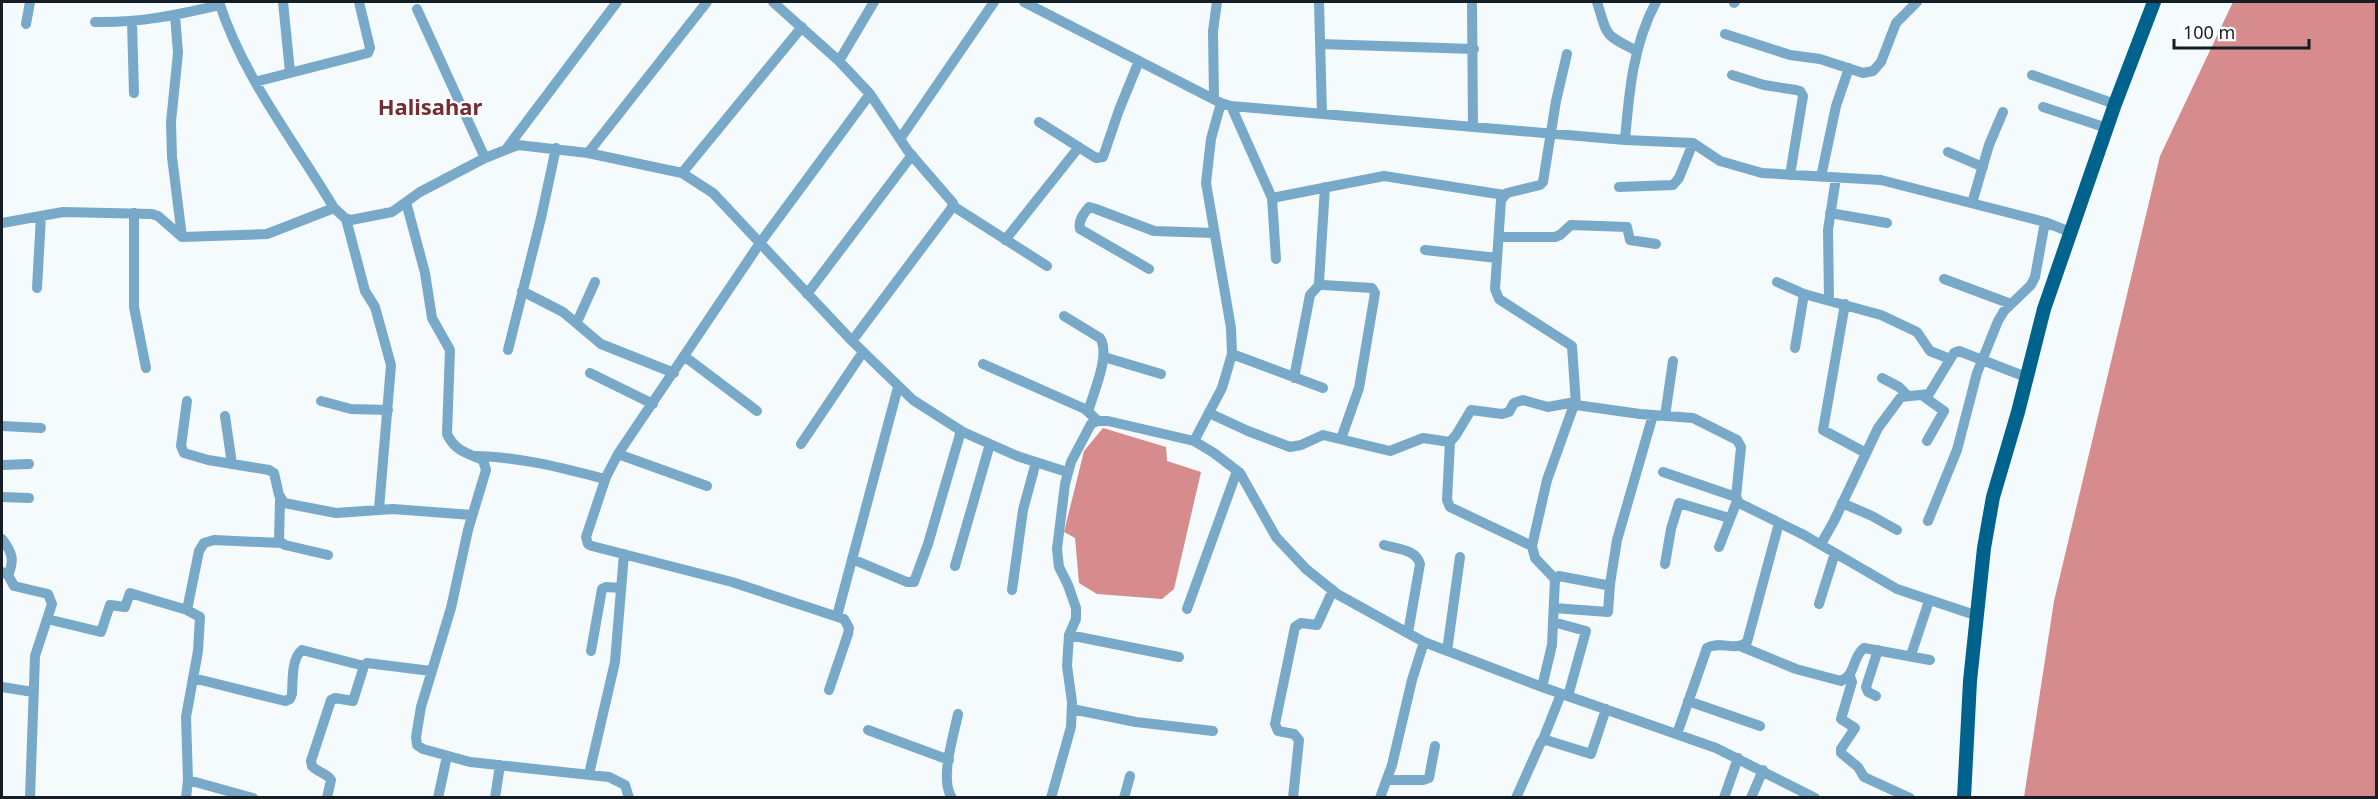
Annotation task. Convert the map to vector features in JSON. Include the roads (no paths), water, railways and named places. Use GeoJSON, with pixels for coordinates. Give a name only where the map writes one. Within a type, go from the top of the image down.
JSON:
{"type":"FeatureCollection","features":[{"type":"Feature","properties":{"kind":"main road"},"geometry":{"type":"LineString","coordinates":[[1964,798],[1970,681],[1989,510],[2044,309],[2115,104],[2154,2]]}},
{"type":"Feature","properties":{"kind":"street"},"geometry":{"type":"LineString","coordinates":[[26,24],[30,2]]}},
{"type":"Feature","properties":{"kind":"street"},"geometry":{"type":"LineString","coordinates":[[283,2],[290,72]]}},
{"type":"Feature","properties":{"kind":"street"},"geometry":{"type":"LineString","coordinates":[[255,82],[368,53],[370,48],[359,2]]}},
{"type":"Feature","properties":{"kind":"street"},"geometry":{"type":"LineString","coordinates":[[507,148],[617,2]]}},
{"type":"Feature","properties":{"kind":"street"},"geometry":{"type":"LineString","coordinates":[[588,153],[707,2]]}},
{"type":"Feature","properties":{"kind":"street"},"geometry":{"type":"LineString","coordinates":[[774,2],[839,61],[870,94],[912,155],[952,200],[953,206],[852,341]]}},
{"type":"Feature","properties":{"kind":"street"},"geometry":{"type":"LineString","coordinates":[[839,61],[874,2]]}},
{"type":"Feature","properties":{"kind":"street"},"geometry":{"type":"LineString","coordinates":[[900,139],[994,2]]}},
{"type":"Feature","properties":{"kind":"street"},"geometry":{"type":"LineString","coordinates":[[1024,2],[1222,103],[1551,134],[1694,143],[1720,161],[1762,173],[1881,180],[2045,222],[2070,232]]}},
{"type":"Feature","properties":{"kind":"street"},"geometry":{"type":"LineString","coordinates":[[1217,2],[1213,31],[1222,103],[1272,198],[1276,259]]}},
{"type":"Feature","properties":{"kind":"street"},"geometry":{"type":"LineString","coordinates":[[1319,2],[1322,114]]}},
{"type":"Feature","properties":{"kind":"street"},"geometry":{"type":"LineString","coordinates":[[1472,2],[1473,127]]}},
{"type":"Feature","properties":{"kind":"street"},"geometry":{"type":"LineString","coordinates":[[1597,2],[1610,38],[1637,51]]}},
{"type":"Feature","properties":{"kind":"street"},"geometry":{"type":"LineString","coordinates":[[1625,140],[1631,75],[1637,51],[1656,2]]}},
{"type":"Feature","properties":{"kind":"street"},"geometry":{"type":"LineString","coordinates":[[1725,33],[1790,55],[1820,59],[1863,73],[1873,71],[1878,67],[1896,23],[1917,2]]}},
{"type":"Feature","properties":{"kind":"street"},"geometry":{"type":"LineString","coordinates":[[95,22],[132,22],[176,15],[220,3],[235,47],[255,82],[334,208],[346,219],[365,291],[375,307],[391,365],[379,509]]}},
{"type":"Feature","properties":{"kind":"street"},"geometry":{"type":"LineString","coordinates":[[417,9],[485,158]]}},
{"type":"Feature","properties":{"kind":"street"},"geometry":{"type":"LineString","coordinates":[[176,15],[177,53],[171,122],[172,157],[182,237]]}},
{"type":"Feature","properties":{"kind":"street"},"geometry":{"type":"LineString","coordinates":[[132,22],[134,93]]}},
{"type":"Feature","properties":{"kind":"street"},"geometry":{"type":"LineString","coordinates":[[681,173],[802,27]]}},
{"type":"Feature","properties":{"kind":"street"},"geometry":{"type":"LineString","coordinates":[[1320,44],[1474,49]]}},
{"type":"Feature","properties":{"kind":"street"},"geometry":{"type":"LineString","coordinates":[[1272,198],[1368,178],[1392,177],[1504,195],[1542,184],[1567,54]]}},
{"type":"Feature","properties":{"kind":"street"},"geometry":{"type":"LineString","coordinates":[[1039,122],[1096,158],[1103,157],[1139,61]]}},
{"type":"Feature","properties":{"kind":"street"},"geometry":{"type":"LineString","coordinates":[[1821,177],[1836,106],[1849,68]]}},
{"type":"Feature","properties":{"kind":"street"},"geometry":{"type":"LineString","coordinates":[[1732,75],[1764,85],[1800,91],[1803,96],[1790,175]]}},
{"type":"Feature","properties":{"kind":"street"},"geometry":{"type":"LineString","coordinates":[[2032,75],[2115,104]]}},
{"type":"Feature","properties":{"kind":"street"},"geometry":{"type":"LineString","coordinates":[[829,690],[848,634],[847,624],[837,616],[732,582],[592,546],[587,541],[587,534],[605,479],[618,454],[760,243],[870,94]]}},
{"type":"Feature","properties":{"kind":"street"},"geometry":{"type":"LineString","coordinates":[[1194,441],[1222,388],[1232,354],[1231,328],[1206,183],[1211,139],[1222,103]]}},
{"type":"Feature","properties":{"kind":"street"},"geometry":{"type":"LineString","coordinates":[[2043,107],[2107,128]]}},
{"type":"Feature","properties":{"kind":"street"},"geometry":{"type":"LineString","coordinates":[[1972,203],[2003,112]]}},
{"type":"Feature","properties":{"kind":"street"},"geometry":{"type":"LineString","coordinates":[[1620,187],[1672,185],[1679,178],[1694,143]]}},
{"type":"Feature","properties":{"kind":"street"},"geometry":{"type":"LineString","coordinates":[[346,219],[357,220],[392,212],[420,192],[485,158],[507,148],[526,145],[588,153],[681,173],[713,193],[898,387],[937,417],[961,430],[990,444],[1067,472]]}},
{"type":"Feature","properties":{"kind":"street"},"geometry":{"type":"LineString","coordinates":[[1005,240],[1079,147]]}},
{"type":"Feature","properties":{"kind":"street"},"geometry":{"type":"LineString","coordinates":[[508,350],[556,148]]}},
{"type":"Feature","properties":{"kind":"street"},"geometry":{"type":"LineString","coordinates":[[1948,152],[1983,167]]}},
{"type":"Feature","properties":{"kind":"street"},"geometry":{"type":"LineString","coordinates":[[807,294],[912,155]]}},
{"type":"Feature","properties":{"kind":"street"},"geometry":{"type":"LineString","coordinates":[[1829,300],[1828,230],[1836,177]]}},
{"type":"Feature","properties":{"kind":"street"},"geometry":{"type":"LineString","coordinates":[[1320,284],[1318,275],[1325,187]]}},
{"type":"Feature","properties":{"kind":"street"},"geometry":{"type":"LineString","coordinates":[[1504,195],[1501,203],[1495,289],[1499,298],[1572,346],[1575,402],[1547,480],[1532,546],[1535,558],[1555,579],[1552,645],[1542,687]]}},
{"type":"Feature","properties":{"kind":"street"},"geometry":{"type":"LineString","coordinates":[[406,202],[425,273],[432,318],[450,350],[447,434],[452,444],[459,450],[483,460],[486,470],[472,515],[451,608],[421,707],[417,744],[423,749],[470,762],[609,777],[625,785],[629,798]]}},
{"type":"Feature","properties":{"kind":"street"},"geometry":{"type":"LineString","coordinates":[[953,206],[1047,266]]}},
{"type":"Feature","properties":{"kind":"street"},"geometry":{"type":"LineString","coordinates":[[1149,269],[1080,230],[1079,224],[1084,212],[1089,207],[1154,231],[1214,233]]}},
{"type":"Feature","properties":{"kind":"street"},"geometry":{"type":"LineString","coordinates":[[2,223],[63,212],[134,213],[156,215],[182,237],[267,234],[334,208]]}},
{"type":"Feature","properties":{"kind":"street"},"geometry":{"type":"LineString","coordinates":[[134,213],[134,307],[146,368]]}},
{"type":"Feature","properties":{"kind":"street"},"geometry":{"type":"LineString","coordinates":[[1830,213],[1887,223]]}},
{"type":"Feature","properties":{"kind":"street"},"geometry":{"type":"LineString","coordinates":[[37,288],[41,216]]}},
{"type":"Feature","properties":{"kind":"street"},"geometry":{"type":"LineString","coordinates":[[1928,521],[1957,450],[1977,373],[1998,321],[2011,304],[2031,285],[2035,277],[2045,222]]}},
{"type":"Feature","properties":{"kind":"street"},"geometry":{"type":"LineString","coordinates":[[1499,237],[1555,237],[1570,225],[1602,225],[1627,227],[1630,240],[1656,244]]}},
{"type":"Feature","properties":{"kind":"street"},"geometry":{"type":"LineString","coordinates":[[1425,250],[1497,258]]}},
{"type":"Feature","properties":{"kind":"street"},"geometry":{"type":"LineString","coordinates":[[1944,279],[2011,304]]}},
{"type":"Feature","properties":{"kind":"street"},"geometry":{"type":"LineString","coordinates":[[577,322],[595,282]]}},
{"type":"Feature","properties":{"kind":"street"},"geometry":{"type":"LineString","coordinates":[[1777,282],[1804,294],[1872,312],[1917,332],[1930,351],[1950,359]]}},
{"type":"Feature","properties":{"kind":"street"},"geometry":{"type":"LineString","coordinates":[[1294,378],[1310,295],[1320,284]]}},
{"type":"Feature","properties":{"kind":"street"},"geometry":{"type":"LineString","coordinates":[[1320,284],[1372,288],[1376,292],[1359,388],[1341,439]]}},
{"type":"Feature","properties":{"kind":"street"},"geometry":{"type":"LineString","coordinates":[[522,291],[563,312],[601,344],[674,373]]}},
{"type":"Feature","properties":{"kind":"street"},"geometry":{"type":"LineString","coordinates":[[1795,348],[1804,294]]}},
{"type":"Feature","properties":{"kind":"street"},"geometry":{"type":"LineString","coordinates":[[1845,304],[1823,430],[1866,453]]}},
{"type":"Feature","properties":{"kind":"street"},"geometry":{"type":"LineString","coordinates":[[1065,316],[1100,338],[1104,349],[1104,357],[1088,412]]}},
{"type":"Feature","properties":{"kind":"street"},"geometry":{"type":"LineString","coordinates":[[1821,544],[1878,428],[1901,397],[1929,394],[1954,352],[1959,351],[2026,377]]}},
{"type":"Feature","properties":{"kind":"street"},"geometry":{"type":"LineString","coordinates":[[801,444],[863,352]]}},
{"type":"Feature","properties":{"kind":"street"},"geometry":{"type":"LineString","coordinates":[[1232,354],[1323,388]]}},
{"type":"Feature","properties":{"kind":"street"},"geometry":{"type":"LineString","coordinates":[[684,356],[757,411]]}},
{"type":"Feature","properties":{"kind":"street"},"geometry":{"type":"LineString","coordinates":[[1104,357],[1161,374]]}},
{"type":"Feature","properties":{"kind":"street"},"geometry":{"type":"LineString","coordinates":[[1665,416],[1672,361]]}},
{"type":"Feature","properties":{"kind":"street"},"geometry":{"type":"LineString","coordinates":[[983,364],[1088,412],[1098,421]]}},
{"type":"Feature","properties":{"kind":"street"},"geometry":{"type":"LineString","coordinates":[[590,373],[653,404]]}},
{"type":"Feature","properties":{"kind":"street"},"geometry":{"type":"LineString","coordinates":[[1882,378],[1899,387],[1907,395]]}},
{"type":"Feature","properties":{"kind":"street"},"geometry":{"type":"LineString","coordinates":[[837,616],[898,387]]}},
{"type":"Feature","properties":{"kind":"street"},"geometry":{"type":"LineString","coordinates":[[1923,396],[1944,411],[1927,441]]}},
{"type":"Feature","properties":{"kind":"street"},"geometry":{"type":"LineString","coordinates":[[1532,546],[1450,507],[1447,500],[1450,442],[1471,410],[1502,414],[1509,412],[1514,402],[1523,400],[1548,406],[1575,402],[1580,406],[1693,418],[1740,443],[1736,499],[1719,547]]}},
{"type":"Feature","properties":{"kind":"street"},"geometry":{"type":"LineString","coordinates":[[187,401],[182,450],[208,460],[272,471],[276,477],[280,500],[278,536],[281,543]]}},
{"type":"Feature","properties":{"kind":"street"},"geometry":{"type":"LineString","coordinates":[[321,401],[351,409],[388,410]]}},
{"type":"Feature","properties":{"kind":"street"},"geometry":{"type":"LineString","coordinates":[[1209,413],[1240,428],[1290,447],[1301,445],[1323,435],[1390,451],[1423,438],[1450,442]]}},
{"type":"Feature","properties":{"kind":"street"},"geometry":{"type":"LineString","coordinates":[[1554,608],[1608,612],[1617,540],[1653,415]]}},
{"type":"Feature","properties":{"kind":"street"},"geometry":{"type":"LineString","coordinates":[[225,416],[232,464]]}},
{"type":"Feature","properties":{"kind":"street"},"geometry":{"type":"LineString","coordinates":[[1051,798],[1071,727],[1072,709],[1067,666],[1069,635],[1076,619],[1076,608],[1059,567],[1057,549],[1067,472],[1091,424],[1098,421],[1108,421],[1194,441],[1214,453],[1237,471],[1276,537],[1306,569],[1333,590],[1425,642],[1738,758],[1810,796]]}},
{"type":"Feature","properties":{"kind":"street"},"geometry":{"type":"LineString","coordinates":[[2,426],[41,428]]}},
{"type":"Feature","properties":{"kind":"street"},"geometry":{"type":"LineString","coordinates":[[852,559],[907,582],[914,582],[961,430]]}},
{"type":"Feature","properties":{"kind":"street"},"geometry":{"type":"LineString","coordinates":[[955,566],[990,444]]}},
{"type":"Feature","properties":{"kind":"street"},"geometry":{"type":"LineString","coordinates":[[618,454],[707,486]]}},
{"type":"Feature","properties":{"kind":"street"},"geometry":{"type":"LineString","coordinates":[[473,456],[517,458],[541,462],[605,479]]}},
{"type":"Feature","properties":{"kind":"street"},"geometry":{"type":"LineString","coordinates":[[1012,590],[1023,510],[1036,462]]}},
{"type":"Feature","properties":{"kind":"street"},"geometry":{"type":"LineString","coordinates":[[2,465],[29,464]]}},
{"type":"Feature","properties":{"kind":"street"},"geometry":{"type":"LineString","coordinates":[[1187,609],[1237,471]]}},
{"type":"Feature","properties":{"kind":"street"},"geometry":{"type":"LineString","coordinates":[[1663,472],[1736,499],[1821,544],[1897,589],[1978,616]]}},
{"type":"Feature","properties":{"kind":"street"},"geometry":{"type":"LineString","coordinates":[[2,496],[29,498]]}},
{"type":"Feature","properties":{"kind":"street"},"geometry":{"type":"LineString","coordinates":[[280,500],[284,503],[336,513],[379,509],[472,515]]}},
{"type":"Feature","properties":{"kind":"street"},"geometry":{"type":"LineString","coordinates":[[1665,564],[1679,503],[1729,518]]}},
{"type":"Feature","properties":{"kind":"street"},"geometry":{"type":"LineString","coordinates":[[1842,503],[1897,530]]}},
{"type":"Feature","properties":{"kind":"street"},"geometry":{"type":"LineString","coordinates":[[1740,646],[1747,642],[1779,523]]}},
{"type":"Feature","properties":{"kind":"street"},"geometry":{"type":"LineString","coordinates":[[2,539],[11,551],[13,565],[5,573],[14,586],[48,594],[52,603],[35,656],[30,798]]}},
{"type":"Feature","properties":{"kind":"street"},"geometry":{"type":"LineString","coordinates":[[187,610],[200,551],[204,543],[214,540],[281,543],[328,555]]}},
{"type":"Feature","properties":{"kind":"street"},"geometry":{"type":"LineString","coordinates":[[1384,545],[1412,552],[1419,559],[1408,633]]}},
{"type":"Feature","properties":{"kind":"street"},"geometry":{"type":"LineString","coordinates":[[1819,604],[1835,553]]}},
{"type":"Feature","properties":{"kind":"street"},"geometry":{"type":"LineString","coordinates":[[589,774],[615,662],[624,554]]}},
{"type":"Feature","properties":{"kind":"street"},"geometry":{"type":"LineString","coordinates":[[1448,651],[1460,557]]}},
{"type":"Feature","properties":{"kind":"street"},"geometry":{"type":"LineString","coordinates":[[1555,579],[1559,576],[1610,584]]}},
{"type":"Feature","properties":{"kind":"street"},"geometry":{"type":"LineString","coordinates":[[591,651],[602,589],[621,588]]}},
{"type":"Feature","properties":{"kind":"street"},"geometry":{"type":"LineString","coordinates":[[1293,798],[1299,740],[1294,734],[1278,731],[1275,724],[1295,627],[1301,623],[1317,625],[1333,590]]}},
{"type":"Feature","properties":{"kind":"street"},"geometry":{"type":"LineString","coordinates":[[47,619],[101,632],[111,605],[124,607],[130,593],[187,610],[200,617],[198,651],[186,717],[188,780],[186,798]]}},
{"type":"Feature","properties":{"kind":"street"},"geometry":{"type":"LineString","coordinates":[[1911,655],[1929,601]]}},
{"type":"Feature","properties":{"kind":"street"},"geometry":{"type":"LineString","coordinates":[[1516,798],[1564,695],[1586,631],[1553,622]]}},
{"type":"Feature","properties":{"kind":"street"},"geometry":{"type":"LineString","coordinates":[[1069,635],[1179,657]]}},
{"type":"Feature","properties":{"kind":"street"},"geometry":{"type":"LineString","coordinates":[[1380,798],[1387,780],[1412,680],[1425,642]]}},
{"type":"Feature","properties":{"kind":"street"},"geometry":{"type":"LineString","coordinates":[[1677,734],[1707,648],[1713,644],[1740,646],[1764,658],[1838,681],[1844,681],[1850,676],[1862,649],[1911,655],[1930,660]]}},
{"type":"Feature","properties":{"kind":"street"},"geometry":{"type":"LineString","coordinates":[[193,678],[285,701],[290,699],[292,694],[295,660],[297,654],[302,650],[364,666],[372,662],[431,671]]}},
{"type":"Feature","properties":{"kind":"street"},"geometry":{"type":"LineString","coordinates":[[1876,696],[1868,692],[1866,687],[1878,650]]}},
{"type":"Feature","properties":{"kind":"street"},"geometry":{"type":"LineString","coordinates":[[327,798],[331,780],[329,776],[312,766],[311,761],[331,700],[335,698],[353,701],[364,666]]}},
{"type":"Feature","properties":{"kind":"street"},"geometry":{"type":"LineString","coordinates":[[1850,676],[1852,682],[1841,719],[1855,728],[1841,749],[1841,753],[1858,767],[1864,777],[1910,798]]}},
{"type":"Feature","properties":{"kind":"street"},"geometry":{"type":"LineString","coordinates":[[2,687],[33,692]]}},
{"type":"Feature","properties":{"kind":"street"},"geometry":{"type":"LineString","coordinates":[[1688,701],[1760,726]]}},
{"type":"Feature","properties":{"kind":"street"},"geometry":{"type":"LineString","coordinates":[[1072,709],[1146,724],[1213,731]]}},
{"type":"Feature","properties":{"kind":"street"},"geometry":{"type":"LineString","coordinates":[[1542,742],[1546,741],[1591,754],[1606,710]]}},
{"type":"Feature","properties":{"kind":"street"},"geometry":{"type":"LineString","coordinates":[[952,798],[947,786],[949,760],[958,714]]}},
{"type":"Feature","properties":{"kind":"street"},"geometry":{"type":"LineString","coordinates":[[868,730],[949,760]]}},
{"type":"Feature","properties":{"kind":"street"},"geometry":{"type":"LineString","coordinates":[[1387,780],[1430,778],[1435,746]]}},
{"type":"Feature","properties":{"kind":"street"},"geometry":{"type":"LineString","coordinates":[[438,798],[447,756]]}},
{"type":"Feature","properties":{"kind":"street"},"geometry":{"type":"LineString","coordinates":[[1724,798],[1738,758]]}},
{"type":"Feature","properties":{"kind":"street"},"geometry":{"type":"LineString","coordinates":[[495,798],[500,765]]}},
{"type":"Feature","properties":{"kind":"street"},"geometry":{"type":"LineString","coordinates":[[1751,798],[1763,770]]}},
{"type":"Feature","properties":{"kind":"street"},"geometry":{"type":"LineString","coordinates":[[1124,798],[1130,776]]}},
{"type":"Feature","properties":{"kind":"street"},"geometry":{"type":"LineString","coordinates":[[188,780],[253,798]]}},
{"type":"Feature","properties":{"kind":"district","name":"Halisahar"},"geometry":{"type":"Point","coordinates":[430,106]}}]}
